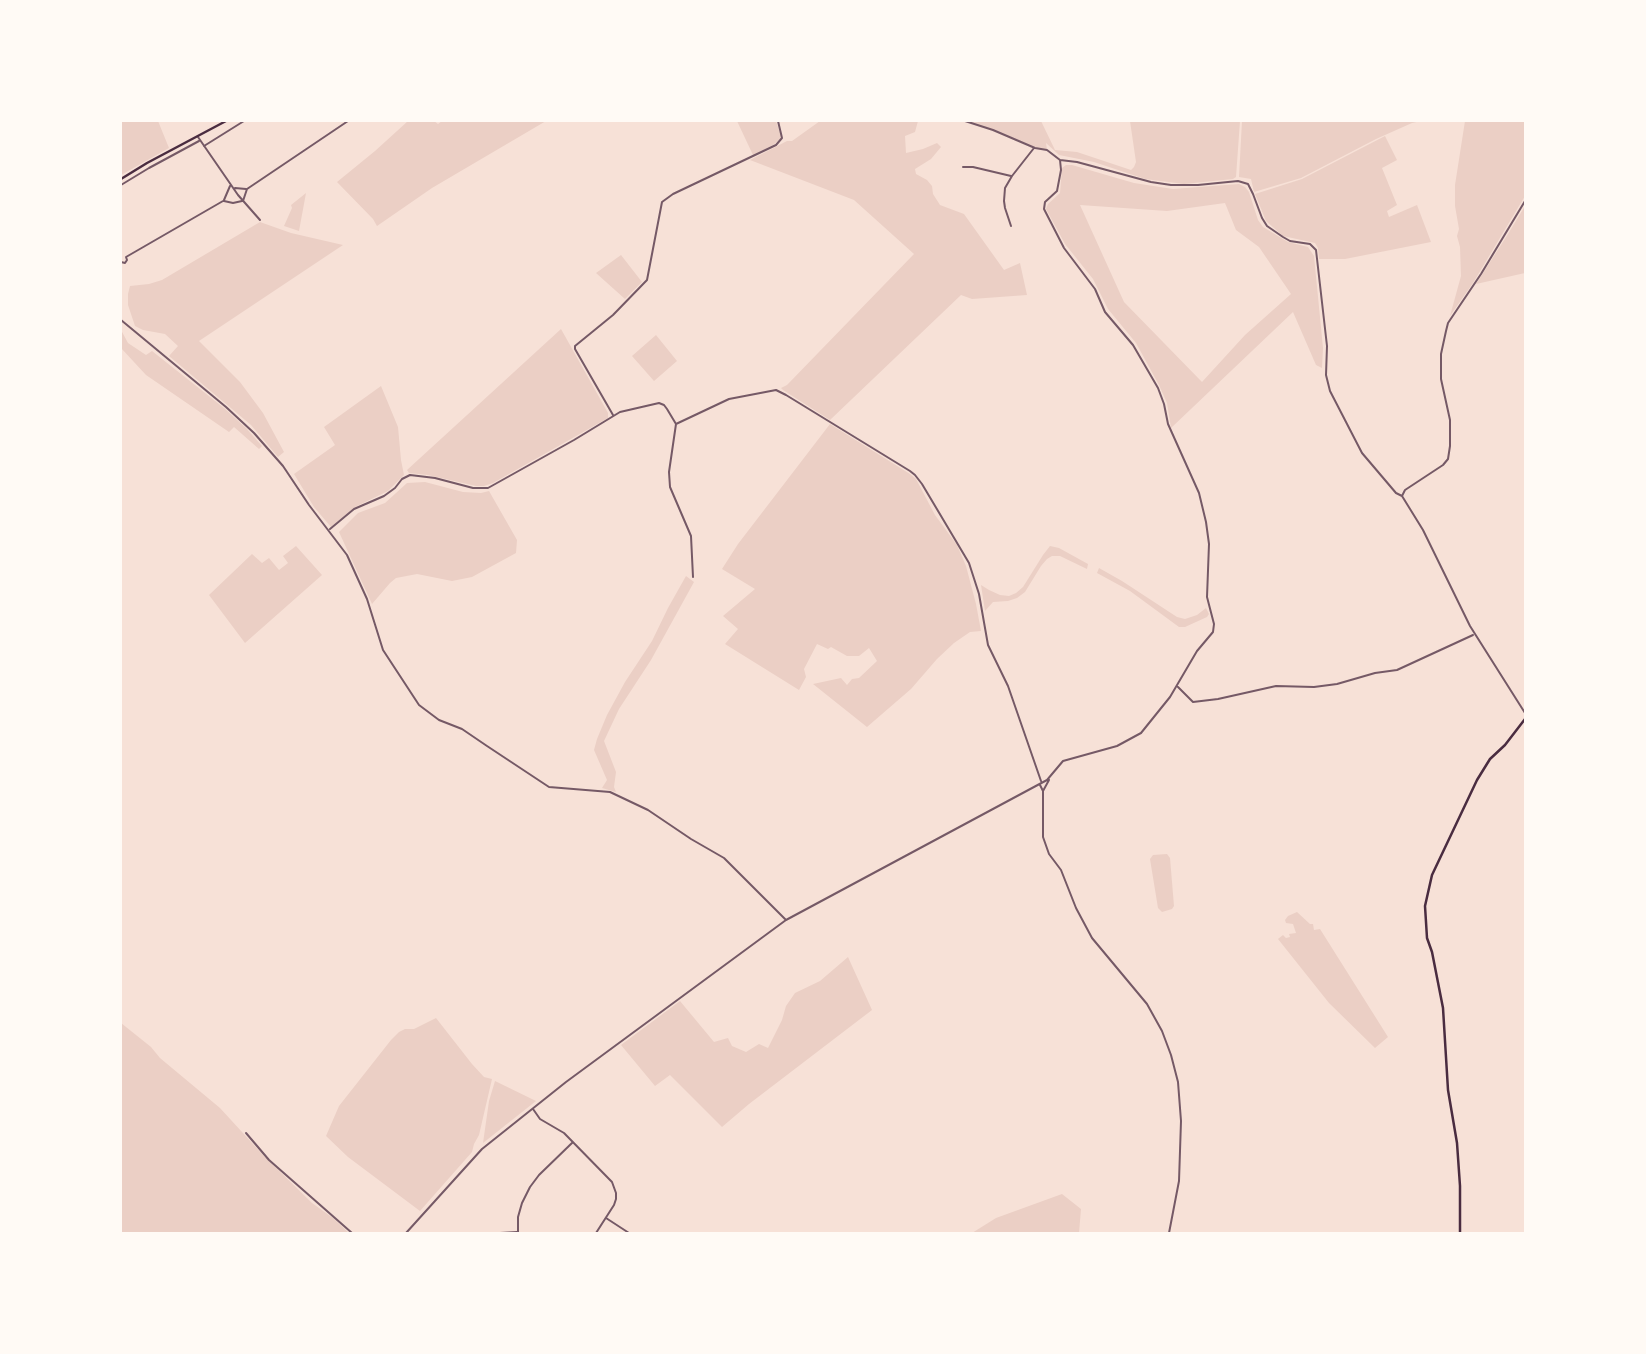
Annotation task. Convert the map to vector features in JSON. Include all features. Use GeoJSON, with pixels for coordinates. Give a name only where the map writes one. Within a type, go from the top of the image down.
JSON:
{"type":"FeatureCollection","features":[{"type":"Feature","properties":{"kind":"main road"},"geometry":{"type":"LineString","coordinates":[[121,179],[147,163],[199,139],[226,121]]}},
{"type":"Feature","properties":{"kind":"main road"},"geometry":{"type":"LineString","coordinates":[[1460,1233],[1457,1143],[1448,1090],[1443,1008],[1427,938],[1425,906],[1432,875],[1477,780],[1490,760],[1525,719]]}},
{"type":"Feature","properties":{"kind":"street"},"geometry":{"type":"LineString","coordinates":[[204,146],[244,121]]}},
{"type":"Feature","properties":{"kind":"street"},"geometry":{"type":"LineString","coordinates":[[243,201],[247,189],[348,121]]}},
{"type":"Feature","properties":{"kind":"street"},"geometry":{"type":"LineString","coordinates":[[613,416],[575,346],[613,315],[647,280],[662,202],[673,194],[776,145],[782,138],[778,121]]}},
{"type":"Feature","properties":{"kind":"street"},"geometry":{"type":"LineString","coordinates":[[965,121],[1035,148],[1047,150],[1060,160],[1161,184],[1245,183],[1253,194],[1267,226],[1290,241],[1314,246],[1326,346],[1326,374],[1330,391],[1362,453],[1396,493],[1402,496],[1423,530],[1475,634],[1525,713]]}},
{"type":"Feature","properties":{"kind":"street"},"geometry":{"type":"LineString","coordinates":[[121,185],[199,139],[243,201],[260,220]]}},
{"type":"Feature","properties":{"kind":"street"},"geometry":{"type":"LineString","coordinates":[[1011,226],[1004,201],[1005,188],[1035,148]]}},
{"type":"Feature","properties":{"kind":"street"},"geometry":{"type":"LineString","coordinates":[[1043,791],[1063,761],[1117,746],[1141,733],[1177,686],[1187,666],[1214,629],[1207,597],[1209,544],[1206,522],[1199,493],[1168,424],[1158,388],[1133,345],[1105,312],[1095,289],[1064,248],[1044,209],[1045,202],[1057,191],[1060,160]]}},
{"type":"Feature","properties":{"kind":"street"},"geometry":{"type":"LineString","coordinates":[[963,167],[1012,176]]}},
{"type":"Feature","properties":{"kind":"street"},"geometry":{"type":"LineString","coordinates":[[232,186],[247,189]]}},
{"type":"Feature","properties":{"kind":"street"},"geometry":{"type":"LineString","coordinates":[[121,262],[126,262],[124,256],[223,201],[232,186]]}},
{"type":"Feature","properties":{"kind":"street"},"geometry":{"type":"LineString","coordinates":[[223,201],[243,201]]}},
{"type":"Feature","properties":{"kind":"street"},"geometry":{"type":"LineString","coordinates":[[1402,496],[1405,490],[1443,465],[1447,459],[1450,420],[1441,379],[1441,354],[1448,323],[1525,201]]}},
{"type":"Feature","properties":{"kind":"street"},"geometry":{"type":"LineString","coordinates":[[121,320],[248,426],[284,466],[309,505],[347,555],[360,582],[383,650],[419,705],[439,720],[462,729],[550,787],[610,792],[648,810],[724,858],[786,920]]}},
{"type":"Feature","properties":{"kind":"street"},"geometry":{"type":"LineString","coordinates":[[677,424],[729,399],[773,389],[786,394],[915,475],[965,554],[979,594],[988,645],[1008,686],[1043,791],[1043,837],[1049,854],[1061,870],[1076,908],[1092,938],[1147,1004],[1162,1031],[1173,1062],[1178,1082],[1181,1121],[1179,1181],[1169,1233]]}},
{"type":"Feature","properties":{"kind":"street"},"geometry":{"type":"LineString","coordinates":[[329,530],[354,509],[384,496],[410,475],[435,478],[473,488],[488,488],[613,416],[659,403],[664,405],[677,424],[669,472],[670,487],[691,536],[693,577]]}},
{"type":"Feature","properties":{"kind":"street"},"geometry":{"type":"LineString","coordinates":[[1177,686],[1193,702],[1276,686],[1314,687],[1337,684],[1379,672],[1397,670],[1475,634]]}},
{"type":"Feature","properties":{"kind":"street"},"geometry":{"type":"LineString","coordinates":[[406,1233],[482,1149],[532,1108],[786,920],[1049,779]]}},
{"type":"Feature","properties":{"kind":"street"},"geometry":{"type":"LineString","coordinates":[[532,1108],[538,1117],[559,1129],[573,1142],[608,1176],[615,1188],[614,1205],[596,1233]]}},
{"type":"Feature","properties":{"kind":"street"},"geometry":{"type":"LineString","coordinates":[[246,1133],[269,1160],[352,1233]]}},
{"type":"Feature","properties":{"kind":"street"},"geometry":{"type":"LineString","coordinates":[[500,1233],[518,1233],[518,1217],[530,1187],[573,1142]]}},
{"type":"Feature","properties":{"kind":"street"},"geometry":{"type":"LineString","coordinates":[[605,1218],[629,1233]]}},
{"type":"Feature","properties":{"kind":"street"},"geometry":{"type":"LineString","coordinates":[[759,1233],[765,1233]]}},
{"type":"Feature","properties":{"kind":"shaded area"},"geometry":{"type":"Polygon","coordinates":[[[121,121],[158,121],[169,148],[121,175],[121,121]]]}},
{"type":"Feature","properties":{"kind":"shaded area"},"geometry":{"type":"Polygon","coordinates":[[[408,121],[434,121],[438,124],[442,121],[546,121],[432,188],[377,226],[337,182],[408,121]]]}},
{"type":"Feature","properties":{"kind":"shaded area"},"geometry":{"type":"Polygon","coordinates":[[[737,121],[776,121],[780,139],[753,155],[737,121]]]}},
{"type":"Feature","properties":{"kind":"shaded area"},"geometry":{"type":"Polygon","coordinates":[[[820,121],[918,121],[915,132],[905,136],[906,153],[937,143],[941,147],[931,159],[915,169],[916,174],[932,186],[933,194],[940,205],[964,214],[1004,270],[1020,263],[1027,295],[972,299],[961,295],[830,420],[781,388],[787,385],[914,254],[854,200],[750,160],[792,141],[820,121]]]}},
{"type":"Feature","properties":{"kind":"shaded area"},"geometry":{"type":"Polygon","coordinates":[[[965,121],[1041,121],[1055,150],[1077,152],[1131,170],[1136,162],[1130,121],[1240,121],[1236,177],[1184,184],[1145,179],[1094,162],[1059,155],[1046,143],[1047,150],[1035,148],[965,121]]]}},
{"type":"Feature","properties":{"kind":"shaded area"},"geometry":{"type":"Polygon","coordinates":[[[1242,121],[1421,121],[1376,139],[1301,178],[1254,192],[1251,179],[1239,177],[1242,121]]]}},
{"type":"Feature","properties":{"kind":"shaded area"},"geometry":{"type":"Polygon","coordinates":[[[1465,121],[1525,121],[1525,196],[1450,316],[1461,276],[1455,185],[1465,121]]]}},
{"type":"Feature","properties":{"kind":"shaded area"},"geometry":{"type":"Polygon","coordinates":[[[1385,136],[1397,160],[1382,168],[1397,205],[1387,211],[1389,217],[1417,205],[1431,242],[1345,259],[1319,259],[1315,243],[1283,236],[1266,221],[1255,194],[1302,179],[1385,136]]]}},
{"type":"Feature","properties":{"kind":"shaded area"},"geometry":{"type":"Polygon","coordinates":[[[1072,165],[1134,183],[1173,189],[1239,184],[1245,187],[1263,227],[1288,242],[1308,247],[1314,256],[1323,348],[1322,368],[1316,365],[1293,312],[1171,428],[1167,403],[1136,343],[1108,309],[1093,279],[1065,244],[1046,209],[1060,193],[1062,168],[1072,165]],[[1225,203],[1167,211],[1080,205],[1124,302],[1202,382],[1245,335],[1291,294],[1259,247],[1236,230],[1225,203]]]}},
{"type":"Feature","properties":{"kind":"shaded area"},"geometry":{"type":"Polygon","coordinates":[[[306,193],[299,231],[284,226],[291,205],[306,193]]]}},
{"type":"Feature","properties":{"kind":"shaded area"},"geometry":{"type":"Polygon","coordinates":[[[1525,206],[1525,273],[1476,284],[1508,234],[1525,206]]]}},
{"type":"Feature","properties":{"kind":"shaded area"},"geometry":{"type":"Polygon","coordinates":[[[260,222],[291,233],[343,245],[199,341],[240,382],[263,413],[284,452],[278,457],[251,425],[169,356],[178,346],[165,334],[135,326],[128,305],[130,286],[162,280],[260,222]]]}},
{"type":"Feature","properties":{"kind":"shaded area"},"geometry":{"type":"Polygon","coordinates":[[[621,255],[642,282],[625,299],[596,273],[621,255]]]}},
{"type":"Feature","properties":{"kind":"shaded area"},"geometry":{"type":"Polygon","coordinates":[[[561,329],[608,413],[608,418],[484,486],[409,473],[407,470],[561,329]]]}},
{"type":"Feature","properties":{"kind":"shaded area"},"geometry":{"type":"Polygon","coordinates":[[[121,330],[128,343],[146,355],[152,351],[224,408],[262,446],[259,449],[234,427],[229,432],[146,375],[121,348],[121,330]]]}},
{"type":"Feature","properties":{"kind":"shaded area"},"geometry":{"type":"Polygon","coordinates":[[[656,335],[677,361],[654,381],[632,356],[656,335]]]}},
{"type":"Feature","properties":{"kind":"shaded area"},"geometry":{"type":"Polygon","coordinates":[[[381,386],[398,427],[404,475],[388,491],[355,507],[331,527],[314,507],[294,474],[335,445],[324,427],[381,386]]]}},
{"type":"Feature","properties":{"kind":"shaded area"},"geometry":{"type":"Polygon","coordinates":[[[830,424],[916,479],[935,515],[957,545],[966,566],[981,631],[970,632],[954,643],[911,689],[867,727],[813,684],[841,678],[847,685],[852,679],[859,678],[877,661],[869,648],[859,656],[847,656],[831,647],[828,649],[817,644],[804,669],[806,677],[799,690],[725,644],[738,629],[723,616],[755,589],[722,569],[738,544],[830,424]]]}},
{"type":"Feature","properties":{"kind":"shaded area"},"geometry":{"type":"Polygon","coordinates":[[[425,482],[463,492],[489,491],[517,540],[516,553],[472,577],[452,581],[417,574],[396,578],[372,604],[339,532],[358,513],[385,503],[407,483],[425,482]]]}},
{"type":"Feature","properties":{"kind":"shaded area"},"geometry":{"type":"Polygon","coordinates":[[[296,546],[322,575],[245,643],[209,595],[252,554],[262,563],[269,558],[279,570],[288,563],[283,556],[296,546]]]}},
{"type":"Feature","properties":{"kind":"shaded area"},"geometry":{"type":"Polygon","coordinates":[[[1050,546],[1088,564],[1087,569],[1060,556],[1052,556],[1041,566],[1025,592],[1008,601],[993,602],[985,611],[981,585],[1000,595],[1009,596],[1016,593],[1023,587],[1050,546]]]}},
{"type":"Feature","properties":{"kind":"shaded area"},"geometry":{"type":"Polygon","coordinates":[[[1099,568],[1177,617],[1185,619],[1206,608],[1209,614],[1185,627],[1179,627],[1130,591],[1097,573],[1099,568]]]}},
{"type":"Feature","properties":{"kind":"shaded area"},"geometry":{"type":"Polygon","coordinates":[[[686,576],[694,582],[651,660],[619,709],[604,741],[616,772],[616,792],[602,788],[607,780],[594,750],[597,739],[625,682],[652,641],[686,576]]]}},
{"type":"Feature","properties":{"kind":"shaded area"},"geometry":{"type":"Polygon","coordinates":[[[1167,854],[1170,858],[1174,906],[1162,912],[1158,908],[1150,859],[1153,855],[1167,854]]]}},
{"type":"Feature","properties":{"kind":"shaded area"},"geometry":{"type":"Polygon","coordinates":[[[1297,912],[1313,924],[1314,930],[1320,929],[1388,1037],[1375,1048],[1329,1003],[1278,939],[1283,935],[1286,938],[1290,937],[1289,934],[1296,933],[1293,924],[1286,923],[1285,920],[1297,912]]]}},
{"type":"Feature","properties":{"kind":"shaded area"},"geometry":{"type":"Polygon","coordinates":[[[848,957],[872,1010],[722,1127],[670,1075],[655,1086],[621,1045],[680,1001],[714,1042],[728,1038],[732,1046],[746,1052],[759,1044],[768,1048],[786,1006],[795,993],[820,981],[848,957]]]}},
{"type":"Feature","properties":{"kind":"shaded area"},"geometry":{"type":"Polygon","coordinates":[[[436,1018],[472,1064],[484,1077],[492,1079],[479,1135],[472,1152],[420,1211],[348,1157],[326,1136],[339,1106],[391,1040],[405,1029],[414,1029],[436,1018]]]}},
{"type":"Feature","properties":{"kind":"shaded area"},"geometry":{"type":"Polygon","coordinates":[[[121,1023],[220,1108],[312,1203],[349,1233],[121,1233],[121,1023]]]}},
{"type":"Feature","properties":{"kind":"shaded area"},"geometry":{"type":"Polygon","coordinates":[[[495,1081],[536,1101],[483,1143],[489,1101],[495,1081]]]}},
{"type":"Feature","properties":{"kind":"shaded area"},"geometry":{"type":"Polygon","coordinates":[[[1062,1194],[1081,1209],[1079,1233],[972,1233],[996,1218],[1062,1194]]]}}]}
